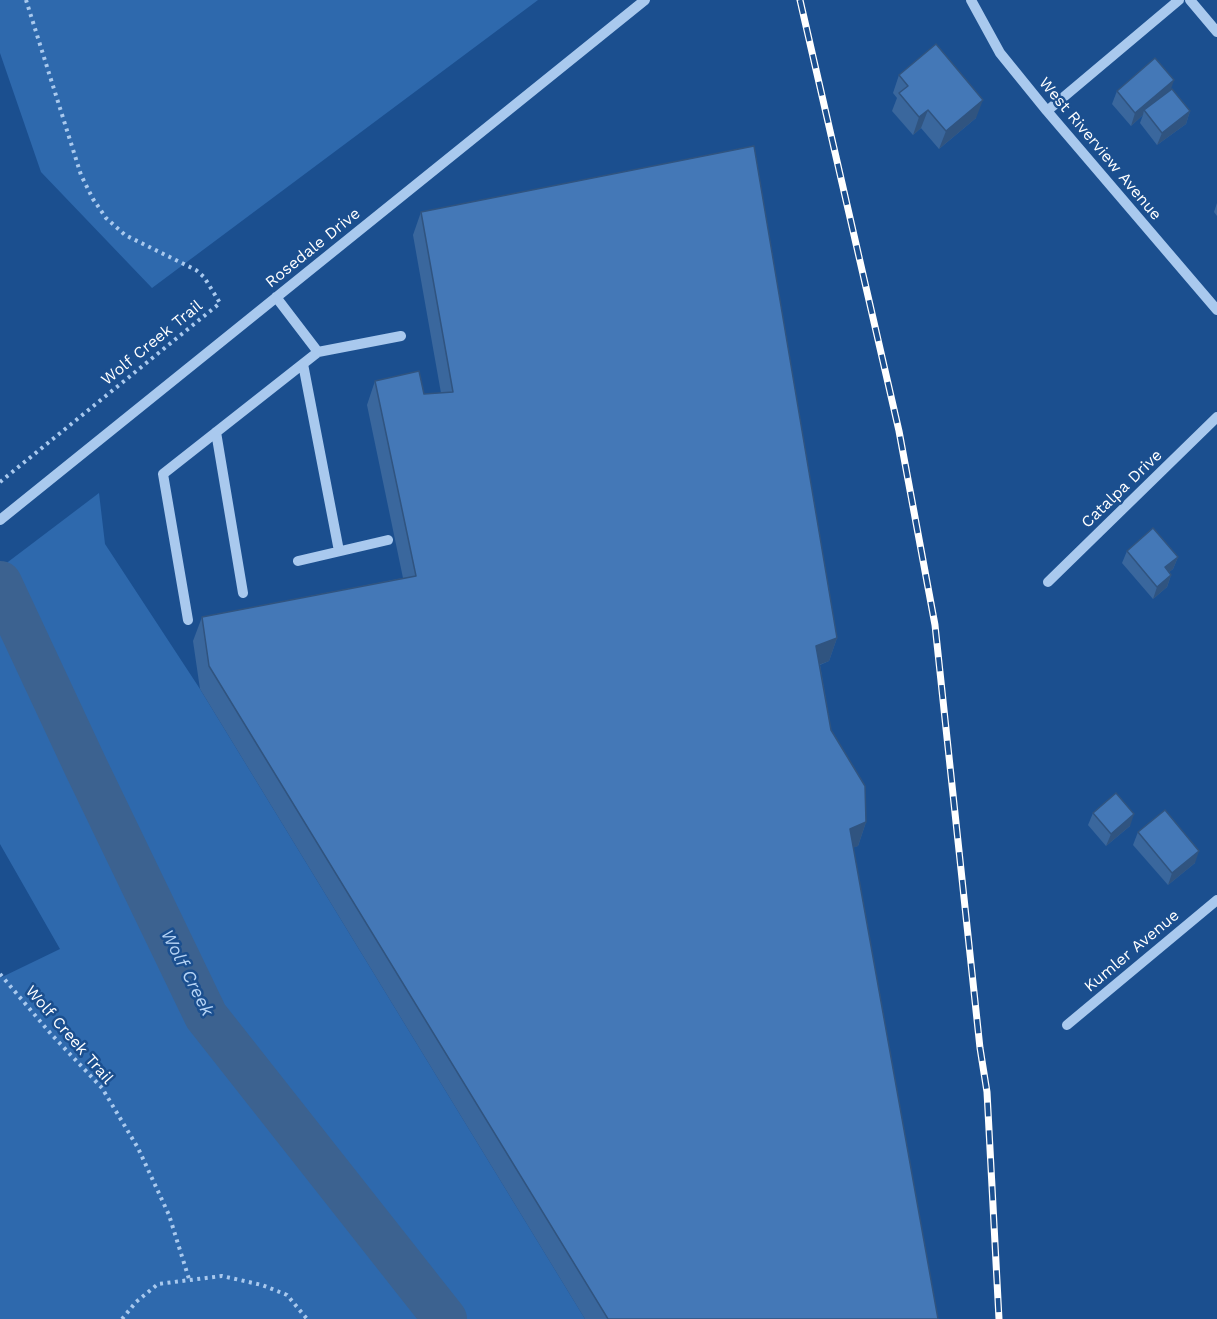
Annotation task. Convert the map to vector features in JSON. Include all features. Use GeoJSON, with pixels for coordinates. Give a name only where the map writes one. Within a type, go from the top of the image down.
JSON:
{"type":"FeatureCollection","features":[{"type":"Feature","properties":{"kind":"street","name":"Rosedale Drive"},"geometry":{"type":"LineString","coordinates":[[0,520],[645,0]]}},
{"type":"Feature","properties":{"kind":"street","name":"West Riverview Avenue"},"geometry":{"type":"LineString","coordinates":[[971,0],[1000,53],[1217,310]]}},
{"type":"Feature","properties":{"kind":"street"},"geometry":{"type":"LineString","coordinates":[[1047,111],[1179,0]]}},
{"type":"Feature","properties":{"kind":"street"},"geometry":{"type":"LineString","coordinates":[[1190,0],[1217,32]]}},
{"type":"Feature","properties":{"kind":"street"},"geometry":{"type":"LineString","coordinates":[[276,297],[318,352]]}},
{"type":"Feature","properties":{"kind":"street"},"geometry":{"type":"LineString","coordinates":[[188,620],[163,474],[318,352],[401,336]]}},
{"type":"Feature","properties":{"kind":"street"},"geometry":{"type":"LineString","coordinates":[[303,364],[339,551]]}},
{"type":"Feature","properties":{"kind":"street","name":"Catalpa Drive"},"geometry":{"type":"LineString","coordinates":[[1048,582],[1217,417]]}},
{"type":"Feature","properties":{"kind":"street"},"geometry":{"type":"LineString","coordinates":[[216,432],[243,593]]}},
{"type":"Feature","properties":{"kind":"street"},"geometry":{"type":"LineString","coordinates":[[298,561],[388,540]]}},
{"type":"Feature","properties":{"kind":"street","name":"Kumler Avenue"},"geometry":{"type":"LineString","coordinates":[[1067,1025],[1217,900]]}},
{"type":"Feature","properties":{"kind":"path","name":"Wolf Creek Trail"},"geometry":{"type":"LineString","coordinates":[[0,482],[220,303],[204,277],[196,270],[125,235],[106,218],[93,199],[74,155],[26,0]]}},
{"type":"Feature","properties":{"kind":"path","name":"Wolf Creek Trail"},"geometry":{"type":"LineString","coordinates":[[0,974],[51,1034],[102,1088],[138,1148],[164,1206],[189,1279]]}},
{"type":"Feature","properties":{"kind":"path"},"geometry":{"type":"LineString","coordinates":[[122,1319],[136,1302],[158,1284],[222,1276],[262,1285],[287,1295],[307,1319]]}},
{"type":"Feature","properties":{"kind":"shaded area"},"geometry":{"type":"Polygon","coordinates":[[[0,0],[538,0],[152,288],[41,172],[0,53],[0,0]]]}},
{"type":"Feature","properties":{"kind":"shaded area"},"geometry":{"type":"Polygon","coordinates":[[[99,493],[105,544],[200,689],[585,1319],[0,1319],[0,978],[60,949],[0,844],[0,568],[99,493]]]}},
{"type":"Feature","properties":{"kind":"building"},"geometry":{"type":"Polygon","coordinates":[[[936,44],[983,100],[946,131],[928,110],[919,117],[899,93],[908,86],[899,75],[936,44]]]}},
{"type":"Feature","properties":{"kind":"building"},"geometry":{"type":"Polygon","coordinates":[[[1155,58],[1174,80],[1135,113],[1117,91],[1155,58]]]}},
{"type":"Feature","properties":{"kind":"building"},"geometry":{"type":"Polygon","coordinates":[[[1172,89],[1190,111],[1162,133],[1144,110],[1172,89]]]}},
{"type":"Feature","properties":{"kind":"building"},"geometry":{"type":"Polygon","coordinates":[[[754,146],[837,638],[816,646],[831,730],[865,786],[866,822],[850,829],[938,1319],[608,1319],[209,666],[202,617],[416,576],[375,381],[419,371],[424,394],[453,392],[421,212],[754,146]]]}},
{"type":"Feature","properties":{"kind":"building"},"geometry":{"type":"Polygon","coordinates":[[[1153,528],[1178,557],[1165,567],[1171,575],[1157,587],[1127,551],[1153,528]]]}},
{"type":"Feature","properties":{"kind":"building"},"geometry":{"type":"Polygon","coordinates":[[[1116,793],[1134,814],[1111,834],[1093,813],[1116,793]]]}},
{"type":"Feature","properties":{"kind":"building"},"geometry":{"type":"Polygon","coordinates":[[[1165,810],[1199,851],[1172,873],[1138,832],[1165,810]]]}},
{"type":"Feature","properties":{"kind":"waterway","name":"Wolf Creek"},"geometry":{"type":"LineString","coordinates":[[0,583],[206,1016],[445,1319]]}},
{"type":"Feature","properties":{"kind":"railway"},"geometry":{"type":"LineString","coordinates":[[800,0],[899,431],[935,625],[980,1048],[987,1092],[999,1319]]}}]}
